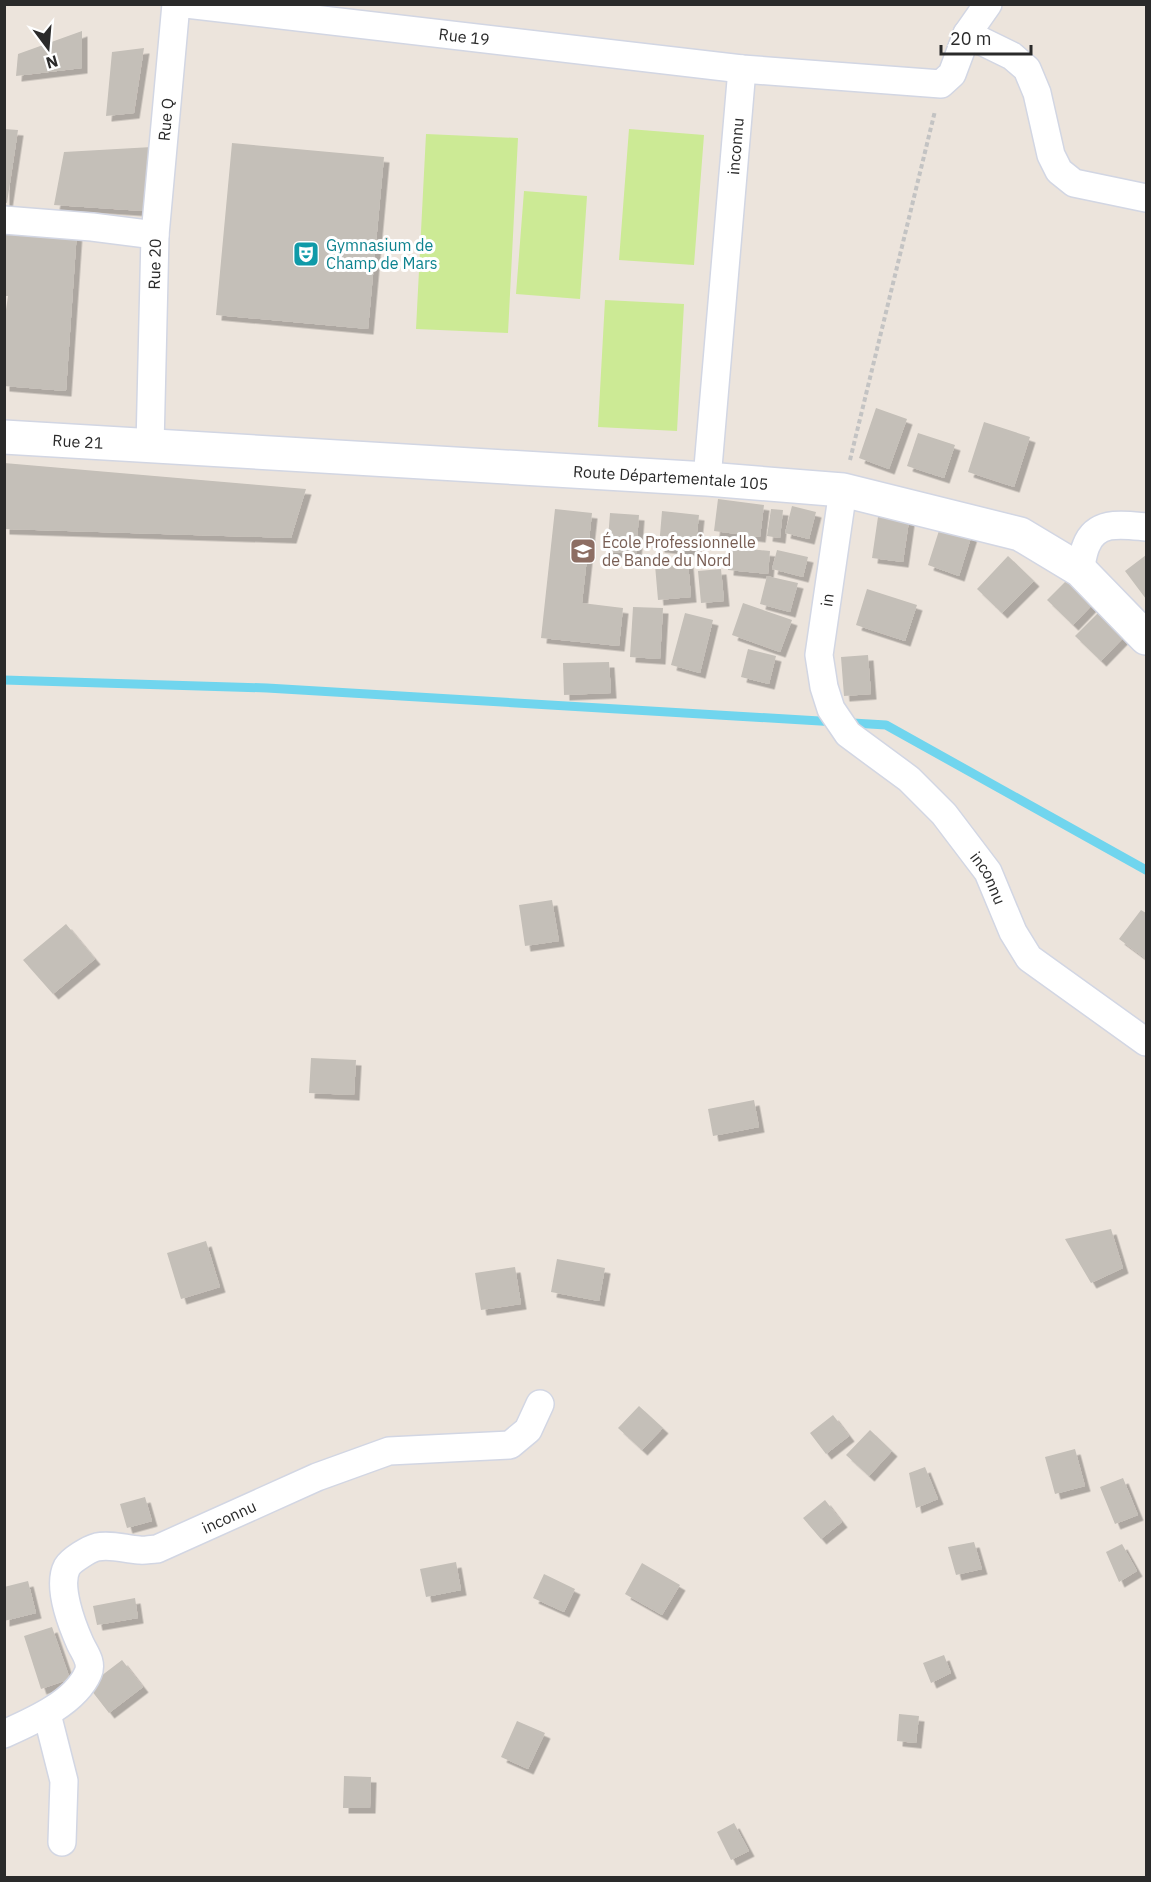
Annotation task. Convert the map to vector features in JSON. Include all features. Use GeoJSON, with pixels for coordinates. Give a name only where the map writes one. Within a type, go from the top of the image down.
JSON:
{"type":"FeatureCollection","features":[{"type":"Feature","properties":{"kind":"street","name":"Rue Q"},"geometry":{"type":"LineString","coordinates":[[155,235],[176,4]]}},
{"type":"Feature","properties":{"kind":"street","name":"Rue 19"},"geometry":{"type":"LineString","coordinates":[[186,4],[742,69]]}},
{"type":"Feature","properties":{"kind":"street"},"geometry":{"type":"LineString","coordinates":[[742,69],[941,84],[952,74],[967,34],[988,4]]}},
{"type":"Feature","properties":{"kind":"street"},"geometry":{"type":"LineString","coordinates":[[967,34],[1012,56],[1028,69],[1037,93],[1051,154],[1059,171],[1074,183],[1146,198]]}},
{"type":"Feature","properties":{"kind":"street","name":"inconnu"},"geometry":{"type":"LineString","coordinates":[[707,479],[742,69]]}},
{"type":"Feature","properties":{"kind":"street","name":"Rue 20"},"geometry":{"type":"LineString","coordinates":[[4,220],[155,235],[150,446]]}},
{"type":"Feature","properties":{"kind":"street","name":"Rue 21"},"geometry":{"type":"LineString","coordinates":[[4,437],[150,446]]}},
{"type":"Feature","properties":{"kind":"street","name":"Route Départementale 105"},"geometry":{"type":"LineString","coordinates":[[150,446],[707,479],[843,490],[1020,534],[1080,570],[1146,638]]}},
{"type":"Feature","properties":{"kind":"street","name":"in"},"geometry":{"type":"LineString","coordinates":[[831,709],[824,687],[819,655],[843,490]]}},
{"type":"Feature","properties":{"kind":"street"},"geometry":{"type":"LineString","coordinates":[[1080,570],[1086,543],[1100,529],[1115,524],[1146,526]]}},
{"type":"Feature","properties":{"kind":"street","name":"inconnu"},"geometry":{"type":"LineString","coordinates":[[831,709],[848,734],[909,779],[944,814],[988,872],[1013,932],[1029,958],[1146,1042]]}},
{"type":"Feature","properties":{"kind":"street","name":"inconnu"},"geometry":{"type":"LineString","coordinates":[[4,1734],[47,1714],[80,1687],[90,1670],[89,1661],[66,1603],[63,1583],[67,1566],[82,1554],[98,1547],[118,1546],[141,1551],[157,1548],[317,1477],[389,1451],[510,1445],[528,1430],[540,1404]]}},
{"type":"Feature","properties":{"kind":"street"},"geometry":{"type":"LineString","coordinates":[[47,1714],[64,1781],[62,1842]]}},
{"type":"Feature","properties":{"kind":"path"},"geometry":{"type":"LineString","coordinates":[[843,490],[941,84]]}},
{"type":"Feature","properties":{"kind":"green space"},"geometry":{"type":"Polygon","coordinates":[[[629,129],[704,135],[694,265],[619,260],[629,129]]]}},
{"type":"Feature","properties":{"kind":"green space"},"geometry":{"type":"Polygon","coordinates":[[[426,134],[518,138],[508,333],[416,329],[426,134]]]}},
{"type":"Feature","properties":{"kind":"green space"},"geometry":{"type":"Polygon","coordinates":[[[524,191],[587,196],[580,299],[516,294],[524,191]]]}},
{"type":"Feature","properties":{"kind":"green space"},"geometry":{"type":"Polygon","coordinates":[[[605,300],[684,304],[677,431],[598,427],[605,300]]]}},
{"type":"Feature","properties":{"kind":"building"},"geometry":{"type":"Polygon","coordinates":[[[82,31],[82,68],[16,76],[18,54],[82,31]]]}},
{"type":"Feature","properties":{"kind":"building"},"geometry":{"type":"Polygon","coordinates":[[[144,48],[134,113],[106,116],[112,52],[144,48]]]}},
{"type":"Feature","properties":{"kind":"building"},"geometry":{"type":"Polygon","coordinates":[[[4,129],[18,130],[7,203],[4,202],[4,129]]]}},
{"type":"Feature","properties":{"kind":"building"},"geometry":{"type":"Polygon","coordinates":[[[232,143],[384,157],[368,329],[216,315],[232,143]]]}},
{"type":"Feature","properties":{"kind":"building"},"geometry":{"type":"Polygon","coordinates":[[[152,147],[143,211],[54,205],[64,152],[152,147]]]}},
{"type":"Feature","properties":{"kind":"building"},"geometry":{"type":"Polygon","coordinates":[[[4,223],[77,231],[66,391],[4,386],[4,324],[8,296],[4,296],[4,223]]]}},
{"type":"Feature","properties":{"kind":"building"},"geometry":{"type":"Polygon","coordinates":[[[876,408],[907,419],[889,469],[859,458],[876,408]]]}},
{"type":"Feature","properties":{"kind":"building"},"geometry":{"type":"Polygon","coordinates":[[[984,422],[1030,437],[1014,487],[968,472],[984,422]]]}},
{"type":"Feature","properties":{"kind":"building"},"geometry":{"type":"Polygon","coordinates":[[[918,433],[955,445],[944,478],[907,466],[918,433]]]}},
{"type":"Feature","properties":{"kind":"building"},"geometry":{"type":"Polygon","coordinates":[[[4,463],[306,489],[291,538],[4,529],[4,463]]]}},
{"type":"Feature","properties":{"kind":"building"},"geometry":{"type":"Polygon","coordinates":[[[718,499],[764,505],[760,537],[714,531],[718,499]]]}},
{"type":"Feature","properties":{"kind":"building"},"geometry":{"type":"Polygon","coordinates":[[[792,506],[816,512],[809,539],[785,533],[792,506]]]}},
{"type":"Feature","properties":{"kind":"building"},"geometry":{"type":"Polygon","coordinates":[[[555,509],[592,513],[582,603],[623,608],[619,646],[541,638],[555,509]]]}},
{"type":"Feature","properties":{"kind":"building"},"geometry":{"type":"Polygon","coordinates":[[[771,509],[783,510],[780,538],[767,536],[771,509]]]}},
{"type":"Feature","properties":{"kind":"building"},"geometry":{"type":"Polygon","coordinates":[[[879,510],[910,514],[903,562],[872,558],[879,510]]]}},
{"type":"Feature","properties":{"kind":"building"},"geometry":{"type":"Polygon","coordinates":[[[662,511],[699,515],[695,551],[659,547],[662,511]]]}},
{"type":"Feature","properties":{"kind":"building"},"geometry":{"type":"Polygon","coordinates":[[[610,513],[639,515],[636,554],[607,552],[610,513]]]}},
{"type":"Feature","properties":{"kind":"building"},"geometry":{"type":"Polygon","coordinates":[[[944,515],[975,525],[959,576],[928,565],[944,515]]]}},
{"type":"Feature","properties":{"kind":"building"},"geometry":{"type":"Polygon","coordinates":[[[730,547],[770,551],[768,574],[728,570],[730,547]]]}},
{"type":"Feature","properties":{"kind":"building"},"geometry":{"type":"Polygon","coordinates":[[[777,550],[808,557],[803,577],[772,569],[777,550]]]}},
{"type":"Feature","properties":{"kind":"building"},"geometry":{"type":"Polygon","coordinates":[[[1146,555],[1146,599],[1125,571],[1146,555]]]}},
{"type":"Feature","properties":{"kind":"building"},"geometry":{"type":"Polygon","coordinates":[[[1008,556],[1034,581],[1002,613],[977,589],[1008,556]]]}},
{"type":"Feature","properties":{"kind":"building"},"geometry":{"type":"Polygon","coordinates":[[[688,562],[691,597],[658,600],[655,565],[688,562]]]}},
{"type":"Feature","properties":{"kind":"building"},"geometry":{"type":"Polygon","coordinates":[[[721,569],[724,601],[701,603],[698,571],[721,569]]]}},
{"type":"Feature","properties":{"kind":"building"},"geometry":{"type":"Polygon","coordinates":[[[767,576],[798,583],[790,612],[760,604],[767,576]]]}},
{"type":"Feature","properties":{"kind":"building"},"geometry":{"type":"Polygon","coordinates":[[[1070,577],[1095,602],[1073,625],[1047,600],[1070,577]]]}},
{"type":"Feature","properties":{"kind":"building"},"geometry":{"type":"Polygon","coordinates":[[[867,589],[917,605],[905,641],[856,625],[867,589]]]}},
{"type":"Feature","properties":{"kind":"building"},"geometry":{"type":"Polygon","coordinates":[[[743,603],[792,620],[780,652],[732,635],[743,603]]]}},
{"type":"Feature","properties":{"kind":"building"},"geometry":{"type":"Polygon","coordinates":[[[633,607],[663,608],[660,659],[630,657],[633,607]]]}},
{"type":"Feature","properties":{"kind":"building"},"geometry":{"type":"Polygon","coordinates":[[[1102,609],[1128,633],[1101,661],[1075,636],[1102,609]]]}},
{"type":"Feature","properties":{"kind":"building"},"geometry":{"type":"Polygon","coordinates":[[[685,613],[713,620],[700,673],[671,665],[685,613]]]}},
{"type":"Feature","properties":{"kind":"building"},"geometry":{"type":"Polygon","coordinates":[[[748,649],[776,656],[769,684],[741,677],[748,649]]]}},
{"type":"Feature","properties":{"kind":"building"},"geometry":{"type":"Polygon","coordinates":[[[868,655],[871,694],[844,696],[841,657],[868,655]]]}},
{"type":"Feature","properties":{"kind":"building"},"geometry":{"type":"Polygon","coordinates":[[[609,662],[611,693],[564,695],[563,663],[609,662]]]}},
{"type":"Feature","properties":{"kind":"building"},"geometry":{"type":"Polygon","coordinates":[[[552,900],[559,941],[525,946],[519,905],[552,900]]]}},
{"type":"Feature","properties":{"kind":"building"},"geometry":{"type":"Polygon","coordinates":[[[1141,910],[1146,913],[1146,959],[1119,939],[1141,910]]]}},
{"type":"Feature","properties":{"kind":"building"},"geometry":{"type":"Polygon","coordinates":[[[66,924],[95,959],[53,994],[23,960],[66,924]]]}},
{"type":"Feature","properties":{"kind":"building"},"geometry":{"type":"Polygon","coordinates":[[[311,1058],[356,1060],[354,1095],[309,1093],[311,1058]]]}},
{"type":"Feature","properties":{"kind":"building"},"geometry":{"type":"Polygon","coordinates":[[[754,1100],[759,1127],[713,1136],[708,1109],[754,1100]]]}},
{"type":"Feature","properties":{"kind":"building"},"geometry":{"type":"Polygon","coordinates":[[[1111,1229],[1123,1268],[1091,1283],[1065,1239],[1111,1229]]]}},
{"type":"Feature","properties":{"kind":"building"},"geometry":{"type":"Polygon","coordinates":[[[206,1241],[220,1287],[181,1299],[167,1253],[206,1241]]]}},
{"type":"Feature","properties":{"kind":"building"},"geometry":{"type":"Polygon","coordinates":[[[557,1259],[605,1268],[599,1301],[551,1292],[557,1259]]]}},
{"type":"Feature","properties":{"kind":"building"},"geometry":{"type":"Polygon","coordinates":[[[515,1267],[521,1304],[481,1310],[475,1273],[515,1267]]]}},
{"type":"Feature","properties":{"kind":"building"},"geometry":{"type":"Polygon","coordinates":[[[639,1406],[663,1428],[642,1450],[618,1428],[639,1406]]]}},
{"type":"Feature","properties":{"kind":"building"},"geometry":{"type":"Polygon","coordinates":[[[833,1415],[849,1436],[826,1454],[810,1433],[833,1415]]]}},
{"type":"Feature","properties":{"kind":"building"},"geometry":{"type":"Polygon","coordinates":[[[870,1430],[892,1451],[869,1476],[846,1455],[870,1430]]]}},
{"type":"Feature","properties":{"kind":"building"},"geometry":{"type":"Polygon","coordinates":[[[1075,1449],[1085,1486],[1055,1494],[1045,1457],[1075,1449]]]}},
{"type":"Feature","properties":{"kind":"building"},"geometry":{"type":"Polygon","coordinates":[[[925,1467],[938,1499],[916,1508],[909,1473],[925,1467]]]}},
{"type":"Feature","properties":{"kind":"building"},"geometry":{"type":"Polygon","coordinates":[[[1123,1478],[1138,1515],[1115,1524],[1100,1487],[1123,1478]]]}},
{"type":"Feature","properties":{"kind":"building"},"geometry":{"type":"Polygon","coordinates":[[[145,1497],[152,1521],[127,1528],[120,1504],[145,1497]]]}},
{"type":"Feature","properties":{"kind":"building"},"geometry":{"type":"Polygon","coordinates":[[[825,1500],[842,1522],[821,1539],[803,1518],[825,1500]]]}},
{"type":"Feature","properties":{"kind":"building"},"geometry":{"type":"Polygon","coordinates":[[[974,1542],[982,1569],[956,1575],[948,1547],[974,1542]]]}},
{"type":"Feature","properties":{"kind":"building"},"geometry":{"type":"Polygon","coordinates":[[[1122,1544],[1137,1571],[1119,1582],[1106,1552],[1122,1544]]]}},
{"type":"Feature","properties":{"kind":"building"},"geometry":{"type":"Polygon","coordinates":[[[456,1562],[461,1590],[426,1597],[420,1569],[456,1562]]]}},
{"type":"Feature","properties":{"kind":"building"},"geometry":{"type":"Polygon","coordinates":[[[642,1563],[680,1585],[662,1615],[625,1594],[642,1563]]]}},
{"type":"Feature","properties":{"kind":"building"},"geometry":{"type":"Polygon","coordinates":[[[544,1574],[575,1589],[564,1612],[533,1598],[544,1574]]]}},
{"type":"Feature","properties":{"kind":"building"},"geometry":{"type":"Polygon","coordinates":[[[28,1581],[36,1613],[4,1621],[4,1587],[28,1581]]]}},
{"type":"Feature","properties":{"kind":"building"},"geometry":{"type":"Polygon","coordinates":[[[135,1598],[138,1618],[97,1625],[93,1606],[135,1598]]]}},
{"type":"Feature","properties":{"kind":"building"},"geometry":{"type":"Polygon","coordinates":[[[52,1627],[70,1679],[41,1689],[24,1636],[52,1627]]]}},
{"type":"Feature","properties":{"kind":"building"},"geometry":{"type":"Polygon","coordinates":[[[944,1655],[951,1673],[931,1683],[923,1663],[944,1655]]]}},
{"type":"Feature","properties":{"kind":"building"},"geometry":{"type":"Polygon","coordinates":[[[122,1660],[143,1687],[109,1713],[88,1686],[122,1660]]]}},
{"type":"Feature","properties":{"kind":"building"},"geometry":{"type":"Polygon","coordinates":[[[899,1714],[919,1716],[916,1743],[897,1741],[899,1714]]]}},
{"type":"Feature","properties":{"kind":"building"},"geometry":{"type":"Polygon","coordinates":[[[517,1721],[545,1733],[528,1769],[501,1757],[517,1721]]]}},
{"type":"Feature","properties":{"kind":"building"},"geometry":{"type":"Polygon","coordinates":[[[344,1776],[371,1777],[370,1808],[343,1808],[344,1776]]]}},
{"type":"Feature","properties":{"kind":"building"},"geometry":{"type":"Polygon","coordinates":[[[734,1823],[749,1851],[731,1860],[717,1832],[734,1823]]]}},
{"type":"Feature","properties":{"kind":"waterway"},"geometry":{"type":"LineString","coordinates":[[4,680],[267,688],[886,725],[1146,870]]}},
{"type":"Feature","properties":{"kind":"place","name":"Gymnasium de Champ de Mars"},"geometry":{"type":"Point","coordinates":[306,254]}},
{"type":"Feature","properties":{"kind":"place","name":"École Professionnelle de Bande du Nord"},"geometry":{"type":"Point","coordinates":[583,551]}}]}
